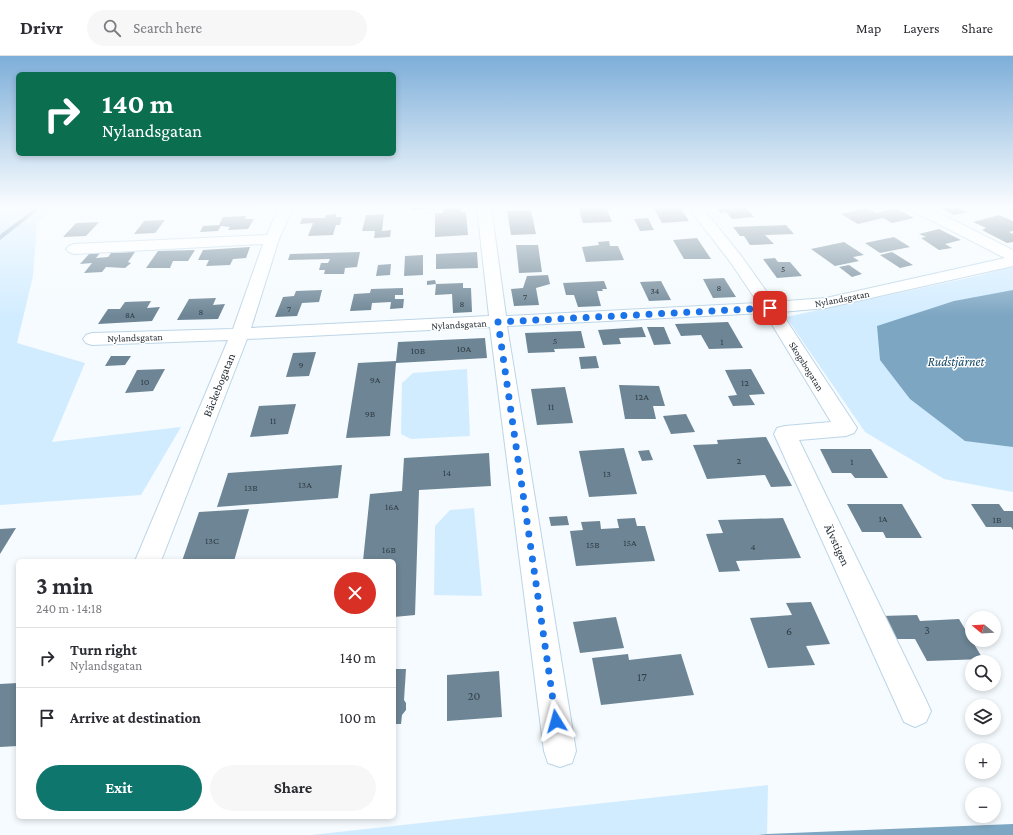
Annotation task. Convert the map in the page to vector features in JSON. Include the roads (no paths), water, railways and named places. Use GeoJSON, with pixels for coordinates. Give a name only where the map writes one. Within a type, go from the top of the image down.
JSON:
{"type":"FeatureCollection","features":[{"type":"Feature","properties":{"kind":"street"},"geometry":{"type":"LineString","coordinates":[[74,249],[186,243]]}},
{"type":"Feature","properties":{"kind":"street","name":"Bäckebogatan"},"geometry":{"type":"LineString","coordinates":[[149,559],[240,334],[271,243]]}},
{"type":"Feature","properties":{"kind":"street"},"geometry":{"type":"LineString","coordinates":[[488,243],[498,322],[560,751]]}},
{"type":"Feature","properties":{"kind":"street","name":"Skogsbogatan"},"geometry":{"type":"LineString","coordinates":[[724,243],[770,308],[846,428]]}},
{"type":"Feature","properties":{"kind":"street"},"geometry":{"type":"LineString","coordinates":[[988,243],[1013,256]]}},
{"type":"Feature","properties":{"kind":"street","name":"Nylandsgatan"},"geometry":{"type":"LineString","coordinates":[[92,339],[240,334],[770,308],[826,303],[1013,262]]}},
{"type":"Feature","properties":{"kind":"street","name":"Älvstigen"},"geometry":{"type":"LineString","coordinates":[[846,428],[785,434],[915,711]]}},
{"type":"Feature","properties":{"kind":"water","name":"Rudstjärnet"},"geometry":{"type":"Polygon","coordinates":[[[1013,290],[1013,447],[965,441],[910,399],[880,360],[877,326],[954,301],[1013,290]]]}},
{"type":"Feature","properties":{"kind":"water"},"geometry":{"type":"Polygon","coordinates":[[[1013,824],[1013,835],[758,835],[767,834],[1013,824]]]}}]}
